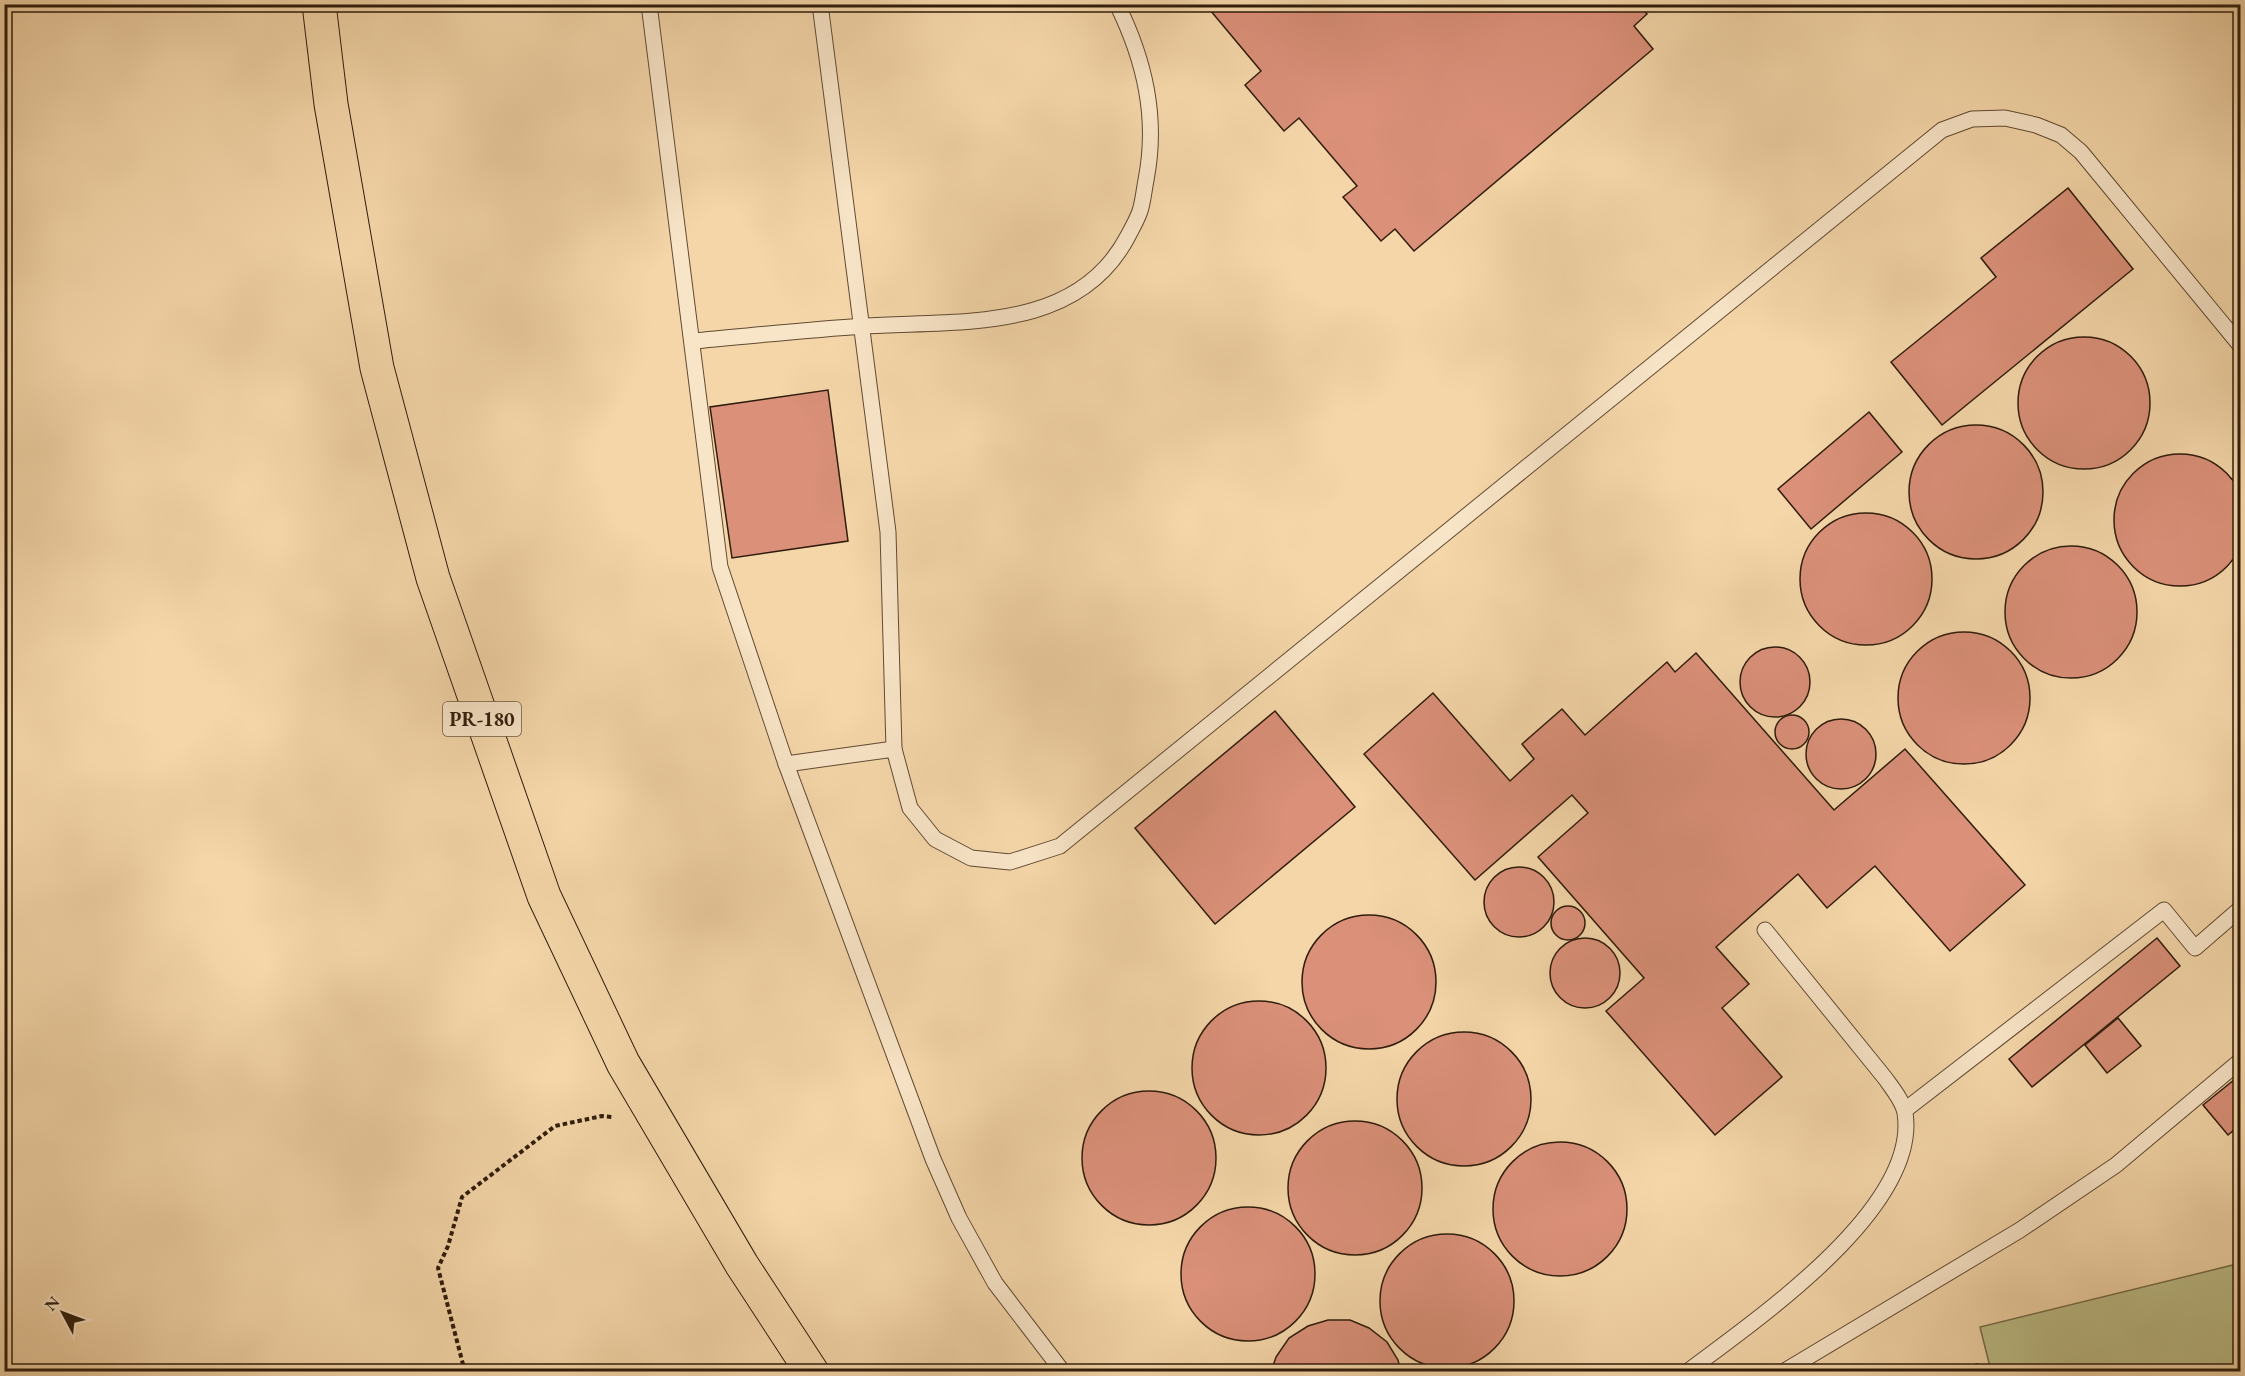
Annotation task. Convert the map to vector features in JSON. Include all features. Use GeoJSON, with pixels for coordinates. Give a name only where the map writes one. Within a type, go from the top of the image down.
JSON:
{"type":"FeatureCollection","features":[{"type":"Feature","properties":{"kind":"main road","name":"PR-180"},"geometry":{"type":"LineString","coordinates":[[319,4],[331,104],[377,368],[433,578],[544,896],[622,1063],[742,1265],[812,1371]]}},
{"type":"Feature","properties":{"kind":"lane"},"geometry":{"type":"LineString","coordinates":[[649,4],[720,567],[786,764],[929,1148],[959,1218],[994,1283],[1063,1371]]}},
{"type":"Feature","properties":{"kind":"lane"},"geometry":{"type":"LineString","coordinates":[[820,4],[888,532],[894,749],[910,808],[934,839],[971,858],[1011,862],[1060,846],[1942,130],[1972,119],[2005,118],[2036,125],[2061,135],[2081,152],[2241,345]]}},
{"type":"Feature","properties":{"kind":"lane"},"geometry":{"type":"LineString","coordinates":[[692,341],[1021,315],[1066,299],[1097,279],[1119,253],[1140,212],[1148,170],[1152,125],[1142,66],[1117,4]]}},
{"type":"Feature","properties":{"kind":"lane"},"geometry":{"type":"LineString","coordinates":[[786,764],[894,749]]}},
{"type":"Feature","properties":{"kind":"lane"},"geometry":{"type":"LineString","coordinates":[[1905,1110],[2164,910],[2194,948],[2241,909]]}},
{"type":"Feature","properties":{"kind":"lane"},"geometry":{"type":"LineString","coordinates":[[1687,1371],[1787,1297],[1842,1244],[1867,1215],[1887,1185],[1901,1154],[1906,1128],[1905,1110],[1885,1077],[1765,930]]}},
{"type":"Feature","properties":{"kind":"lane"},"geometry":{"type":"LineString","coordinates":[[1783,1371],[2020,1230],[2116,1165],[2241,1060]]}},
{"type":"Feature","properties":{"kind":"path"},"geometry":{"type":"LineString","coordinates":[[465,1371],[438,1268],[448,1246],[462,1197],[555,1126],[602,1116],[658,1122]]}},
{"type":"Feature","properties":{"kind":"green space"},"geometry":{"type":"Polygon","coordinates":[[[2233,1265],[2240,1296],[2240,1371],[1991,1371],[1980,1327],[2233,1265]]]}},
{"type":"Feature","properties":{"kind":"building"},"geometry":{"type":"Polygon","coordinates":[[[1205,4],[1639,4],[1647,14],[1634,26],[1653,49],[1414,251],[1395,229],[1381,241],[1343,197],[1357,186],[1299,118],[1284,131],[1245,85],[1261,71],[1205,4]]]}},
{"type":"Feature","properties":{"kind":"building"},"geometry":{"type":"Polygon","coordinates":[[[2068,188],[2133,269],[1942,425],[1891,362],[1996,277],[1981,258],[2068,188]]]}},
{"type":"Feature","properties":{"kind":"building"},"geometry":{"type":"Polygon","coordinates":[[[2084,337],[2109,342],[2131,356],[2145,378],[2150,403],[2145,428],[2131,450],[2109,464],[2084,469],[2059,464],[2037,450],[2023,428],[2018,403],[2023,378],[2037,356],[2059,342],[2084,337]]]}},
{"type":"Feature","properties":{"kind":"building"},"geometry":{"type":"Polygon","coordinates":[[[828,390],[848,541],[732,558],[710,407],[828,390]]]}},
{"type":"Feature","properties":{"kind":"building"},"geometry":{"type":"Polygon","coordinates":[[[1869,412],[1902,452],[1811,529],[1778,489],[1869,412]]]}},
{"type":"Feature","properties":{"kind":"building"},"geometry":{"type":"Polygon","coordinates":[[[1976,425],[2001,431],[2023,445],[2037,467],[2043,492],[2037,517],[2023,539],[2001,553],[1976,559],[1951,553],[1929,539],[1915,517],[1909,492],[1915,467],[1929,445],[1951,431],[1976,425]]]}},
{"type":"Feature","properties":{"kind":"building"},"geometry":{"type":"Polygon","coordinates":[[[2180,454],[2205,459],[2227,473],[2241,495],[2246,520],[2241,545],[2227,567],[2205,581],[2180,586],[2155,581],[2133,567],[2119,545],[2114,520],[2119,495],[2133,473],[2155,459],[2180,454]]]}},
{"type":"Feature","properties":{"kind":"building"},"geometry":{"type":"Polygon","coordinates":[[[1866,513],[1891,518],[1913,532],[1927,554],[1932,579],[1927,604],[1913,626],[1891,640],[1866,645],[1841,640],[1819,626],[1805,604],[1800,579],[1805,554],[1819,532],[1841,518],[1866,513]]]}},
{"type":"Feature","properties":{"kind":"building"},"geometry":{"type":"Polygon","coordinates":[[[2071,546],[2096,551],[2118,565],[2132,587],[2137,612],[2132,637],[2118,659],[2096,673],[2071,678],[2046,673],[2024,659],[2010,637],[2005,612],[2010,587],[2024,565],[2046,551],[2071,546]]]}},
{"type":"Feature","properties":{"kind":"building"},"geometry":{"type":"Polygon","coordinates":[[[1964,632],[1989,637],[2011,651],[2025,673],[2030,698],[2025,723],[2011,745],[1989,759],[1964,764],[1939,759],[1917,745],[1903,723],[1898,698],[1903,673],[1917,651],[1939,637],[1964,632]]]}},
{"type":"Feature","properties":{"kind":"building"},"geometry":{"type":"Polygon","coordinates":[[[1775,647],[1788,650],[1800,657],[1807,669],[1810,682],[1807,695],[1800,707],[1788,714],[1775,717],[1762,714],[1750,707],[1743,695],[1740,682],[1743,669],[1750,657],[1762,650],[1775,647]]]}},
{"type":"Feature","properties":{"kind":"building"},"geometry":{"type":"Polygon","coordinates":[[[1696,653],[1834,810],[1905,749],[2025,885],[1950,951],[1875,866],[1827,908],[1798,874],[1716,947],[1749,984],[1722,1008],[1782,1077],[1715,1135],[1606,1011],[1644,978],[1538,857],[1588,813],[1572,795],[1475,880],[1364,754],[1433,693],[1510,781],[1534,759],[1522,744],[1562,709],[1585,735],[1667,662],[1675,672],[1696,653]]]}},
{"type":"Feature","properties":{"kind":"building"},"geometry":{"type":"Polygon","coordinates":[[[1275,711],[1355,807],[1215,924],[1135,828],[1275,711]]]}},
{"type":"Feature","properties":{"kind":"building"},"geometry":{"type":"Polygon","coordinates":[[[1792,715],[1804,720],[1809,732],[1804,744],[1792,749],[1780,744],[1775,732],[1780,720],[1792,715]]]}},
{"type":"Feature","properties":{"kind":"building"},"geometry":{"type":"Polygon","coordinates":[[[1841,719],[1854,722],[1866,729],[1873,741],[1876,754],[1873,767],[1866,779],[1854,786],[1841,789],[1828,786],[1816,779],[1809,767],[1806,754],[1809,741],[1816,729],[1828,722],[1841,719]]]}},
{"type":"Feature","properties":{"kind":"building"},"geometry":{"type":"Polygon","coordinates":[[[1519,867],[1532,870],[1544,877],[1551,889],[1554,902],[1551,915],[1544,927],[1532,934],[1519,937],[1506,934],[1494,927],[1487,915],[1484,902],[1487,889],[1494,877],[1506,870],[1519,867]]]}},
{"type":"Feature","properties":{"kind":"building"},"geometry":{"type":"Polygon","coordinates":[[[1568,906],[1580,911],[1585,923],[1580,935],[1568,940],[1556,935],[1551,923],[1556,911],[1568,906]]]}},
{"type":"Feature","properties":{"kind":"building"},"geometry":{"type":"Polygon","coordinates":[[[1369,915],[1395,920],[1417,934],[1431,956],[1436,982],[1431,1008],[1417,1030],[1395,1044],[1369,1049],[1343,1044],[1321,1030],[1307,1008],[1302,982],[1307,956],[1321,934],[1343,920],[1369,915]]]}},
{"type":"Feature","properties":{"kind":"building"},"geometry":{"type":"Polygon","coordinates":[[[1585,938],[1598,941],[1610,948],[1617,960],[1620,973],[1617,986],[1610,998],[1598,1005],[1585,1008],[1572,1005],[1560,998],[1553,986],[1550,973],[1553,960],[1560,948],[1572,941],[1585,938]]]}},
{"type":"Feature","properties":{"kind":"building"},"geometry":{"type":"Polygon","coordinates":[[[2157,938],[2180,966],[2032,1087],[2009,1059],[2157,938]]]}},
{"type":"Feature","properties":{"kind":"building"},"geometry":{"type":"Polygon","coordinates":[[[1259,1001],[1285,1006],[1307,1020],[1321,1042],[1326,1068],[1321,1094],[1307,1116],[1285,1130],[1259,1135],[1233,1130],[1211,1116],[1197,1094],[1192,1068],[1197,1042],[1211,1020],[1233,1006],[1259,1001]]]}},
{"type":"Feature","properties":{"kind":"building"},"geometry":{"type":"Polygon","coordinates":[[[2118,1018],[2141,1046],[2107,1073],[2085,1045],[2118,1018]]]}},
{"type":"Feature","properties":{"kind":"building"},"geometry":{"type":"Polygon","coordinates":[[[1464,1032],[1490,1037],[1512,1051],[1526,1073],[1531,1099],[1526,1125],[1512,1147],[1490,1161],[1464,1166],[1438,1161],[1416,1147],[1402,1125],[1397,1099],[1402,1073],[1416,1051],[1438,1037],[1464,1032]]]}},
{"type":"Feature","properties":{"kind":"building"},"geometry":{"type":"Polygon","coordinates":[[[2240,1075],[2240,1125],[2228,1135],[2203,1105],[2240,1075]]]}},
{"type":"Feature","properties":{"kind":"building"},"geometry":{"type":"Polygon","coordinates":[[[1149,1091],[1175,1096],[1197,1110],[1211,1132],[1216,1158],[1211,1184],[1197,1206],[1175,1220],[1149,1225],[1123,1220],[1101,1206],[1087,1184],[1082,1158],[1087,1132],[1101,1110],[1123,1096],[1149,1091]]]}},
{"type":"Feature","properties":{"kind":"building"},"geometry":{"type":"Polygon","coordinates":[[[1355,1121],[1381,1126],[1403,1140],[1417,1162],[1422,1188],[1417,1214],[1403,1236],[1381,1250],[1355,1255],[1329,1250],[1307,1236],[1293,1214],[1288,1188],[1293,1162],[1307,1140],[1329,1126],[1355,1121]]]}},
{"type":"Feature","properties":{"kind":"building"},"geometry":{"type":"Polygon","coordinates":[[[1560,1142],[1586,1147],[1608,1161],[1622,1183],[1627,1209],[1622,1235],[1608,1257],[1586,1271],[1560,1276],[1534,1271],[1512,1257],[1498,1235],[1493,1209],[1498,1183],[1512,1161],[1534,1147],[1560,1142]]]}},
{"type":"Feature","properties":{"kind":"building"},"geometry":{"type":"Polygon","coordinates":[[[1248,1207],[1274,1212],[1296,1226],[1310,1248],[1315,1274],[1310,1300],[1296,1322],[1274,1336],[1248,1341],[1222,1336],[1200,1322],[1186,1300],[1181,1274],[1186,1248],[1200,1226],[1222,1212],[1248,1207]]]}},
{"type":"Feature","properties":{"kind":"building"},"geometry":{"type":"Polygon","coordinates":[[[1447,1234],[1473,1239],[1495,1253],[1509,1275],[1514,1301],[1509,1327],[1495,1349],[1473,1363],[1447,1368],[1421,1363],[1399,1349],[1385,1327],[1380,1301],[1385,1275],[1399,1253],[1421,1239],[1447,1234]]]}},
{"type":"Feature","properties":{"kind":"building"},"geometry":{"type":"Polygon","coordinates":[[[1328,1320],[1350,1320],[1369,1328],[1387,1342],[1398,1360],[1401,1372],[1271,1372],[1276,1357],[1289,1338],[1308,1326],[1328,1320]]]}},
{"type":"Feature","properties":{"kind":"building"},"geometry":{"type":"Polygon","coordinates":[[[1977,1364],[1979,1372],[1944,1372],[1977,1364]]]}}]}
